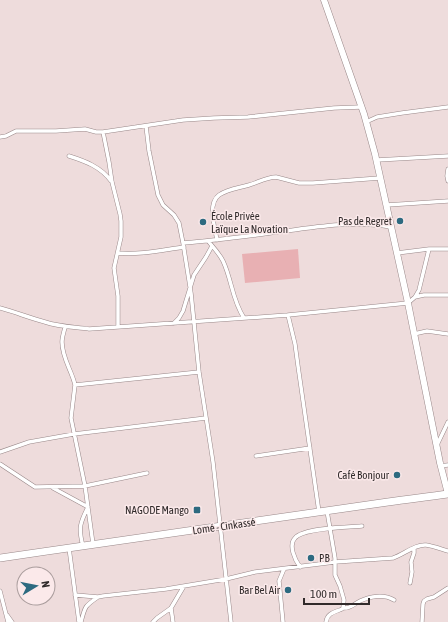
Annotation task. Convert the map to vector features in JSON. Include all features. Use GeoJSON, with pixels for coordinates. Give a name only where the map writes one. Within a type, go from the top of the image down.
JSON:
{"type":"FeatureCollection","features":[{"type":"Feature","properties":{"kind":"highway","name":"Lomé - Cinkassé"},"geometry":{"type":"LineString","coordinates":[[0,558],[389,501],[448,495]]}},
{"type":"Feature","properties":{"kind":"main road"},"geometry":{"type":"LineString","coordinates":[[324,0],[366,122],[377,160],[408,303],[440,466],[448,495]]}},
{"type":"Feature","properties":{"kind":"street"},"geometry":{"type":"LineString","coordinates":[[0,136],[6,136],[16,131],[85,130],[103,132],[183,120],[248,117],[334,108],[361,107]]}},
{"type":"Feature","properties":{"kind":"street"},"geometry":{"type":"LineString","coordinates":[[366,122],[377,117],[448,107]]}},
{"type":"Feature","properties":{"kind":"street"},"geometry":{"type":"LineString","coordinates":[[146,126],[149,151],[158,195],[163,205],[174,215],[178,223],[190,285],[221,526],[231,622]]}},
{"type":"Feature","properties":{"kind":"street"},"geometry":{"type":"LineString","coordinates":[[103,132],[121,221],[121,237],[114,268],[118,296],[118,326]]}},
{"type":"Feature","properties":{"kind":"street"},"geometry":{"type":"LineString","coordinates":[[69,156],[89,163],[100,170],[112,182]]}},
{"type":"Feature","properties":{"kind":"street"},"geometry":{"type":"LineString","coordinates":[[377,160],[448,156]]}},
{"type":"Feature","properties":{"kind":"street"},"geometry":{"type":"LineString","coordinates":[[448,169],[448,181]]}},
{"type":"Feature","properties":{"kind":"street"},"geometry":{"type":"LineString","coordinates":[[217,240],[213,206],[215,199],[226,192],[256,184],[272,177],[299,183],[380,178]]}},
{"type":"Feature","properties":{"kind":"street"},"geometry":{"type":"LineString","coordinates":[[386,205],[448,201]]}},
{"type":"Feature","properties":{"kind":"street"},"geometry":{"type":"LineString","coordinates":[[118,253],[141,254],[208,241],[333,225],[375,225],[391,227]]}},
{"type":"Feature","properties":{"kind":"street"},"geometry":{"type":"LineString","coordinates":[[208,241],[222,259],[238,309],[244,318]]}},
{"type":"Feature","properties":{"kind":"street"},"geometry":{"type":"LineString","coordinates":[[174,323],[179,318],[183,310],[190,285],[196,271],[212,246]]}},
{"type":"Feature","properties":{"kind":"street"},"geometry":{"type":"LineString","coordinates":[[397,253],[448,248]]}},
{"type":"Feature","properties":{"kind":"street"},"geometry":{"type":"LineString","coordinates":[[416,297],[429,249]]}},
{"type":"Feature","properties":{"kind":"street"},"geometry":{"type":"LineString","coordinates":[[0,308],[46,323],[65,327],[89,329],[288,315],[408,303],[416,297],[424,295],[448,295]]}},
{"type":"Feature","properties":{"kind":"street"},"geometry":{"type":"LineString","coordinates":[[288,315],[295,344],[319,512]]}},
{"type":"Feature","properties":{"kind":"street"},"geometry":{"type":"LineString","coordinates":[[65,327],[62,342],[65,360],[75,385],[71,418],[85,486],[93,544]]}},
{"type":"Feature","properties":{"kind":"street"},"geometry":{"type":"LineString","coordinates":[[414,334],[427,331],[448,334]]}},
{"type":"Feature","properties":{"kind":"street"},"geometry":{"type":"LineString","coordinates":[[75,385],[200,372]]}},
{"type":"Feature","properties":{"kind":"street"},"geometry":{"type":"LineString","coordinates":[[0,452],[29,442],[74,434],[206,418]]}},
{"type":"Feature","properties":{"kind":"street"},"geometry":{"type":"LineString","coordinates":[[436,447],[448,422]]}},
{"type":"Feature","properties":{"kind":"street"},"geometry":{"type":"LineString","coordinates":[[256,456],[310,448]]}},
{"type":"Feature","properties":{"kind":"street"},"geometry":{"type":"LineString","coordinates":[[0,464],[35,487],[85,486],[147,473]]}},
{"type":"Feature","properties":{"kind":"street"},"geometry":{"type":"LineString","coordinates":[[440,466],[448,464]]}},
{"type":"Feature","properties":{"kind":"street"},"geometry":{"type":"LineString","coordinates":[[52,487],[88,507]]}},
{"type":"Feature","properties":{"kind":"street"},"geometry":{"type":"LineString","coordinates":[[83,546],[80,526],[88,507]]}},
{"type":"Feature","properties":{"kind":"street"},"geometry":{"type":"LineString","coordinates":[[327,511],[335,575],[342,591],[344,600],[343,608]]}},
{"type":"Feature","properties":{"kind":"street"},"geometry":{"type":"LineString","coordinates":[[300,567],[295,560],[292,543],[294,538],[299,534],[330,528],[362,526]]}},
{"type":"Feature","properties":{"kind":"street"},"geometry":{"type":"LineString","coordinates":[[75,595],[98,597],[166,589],[226,579],[255,572],[334,562],[393,558],[424,545],[448,551]]}},
{"type":"Feature","properties":{"kind":"street"},"geometry":{"type":"LineString","coordinates":[[69,548],[80,622]]}},
{"type":"Feature","properties":{"kind":"street"},"geometry":{"type":"LineString","coordinates":[[410,583],[412,572],[411,562],[414,548]]}},
{"type":"Feature","properties":{"kind":"street"},"geometry":{"type":"LineString","coordinates":[[283,622],[278,581],[284,569]]}},
{"type":"Feature","properties":{"kind":"street"},"geometry":{"type":"LineString","coordinates":[[153,622],[171,608],[184,586]]}},
{"type":"Feature","properties":{"kind":"street"},"geometry":{"type":"LineString","coordinates":[[422,622],[424,601],[434,597],[448,588]]}},
{"type":"Feature","properties":{"kind":"street"},"geometry":{"type":"LineString","coordinates":[[0,591],[8,622]]}},
{"type":"Feature","properties":{"kind":"street"},"geometry":{"type":"LineString","coordinates":[[326,622],[326,618],[330,614],[343,608],[351,607],[369,598],[385,596],[394,600]]}},
{"type":"Feature","properties":{"kind":"street"},"geometry":{"type":"LineString","coordinates":[[80,622],[85,608],[98,597]]}},
{"type":"Feature","properties":{"kind":"street"},"geometry":{"type":"LineString","coordinates":[[171,608],[173,622]]}},
{"type":"Feature","properties":{"kind":"street"},"geometry":{"type":"LineString","coordinates":[[6,614],[12,622]]}},
{"type":"Feature","properties":{"kind":"shaded area"},"geometry":{"type":"Polygon","coordinates":[[[298,249],[300,278],[245,283],[242,254],[298,249]]]}},
{"type":"Feature","properties":{"kind":"place","name":"Pas de Regret"},"geometry":{"type":"Point","coordinates":[400,221]}},
{"type":"Feature","properties":{"kind":"place","name":"École Privée Laïque La Novation"},"geometry":{"type":"Point","coordinates":[203,222]}},
{"type":"Feature","properties":{"kind":"place","name":"Café Bonjour"},"geometry":{"type":"Point","coordinates":[397,475]}},
{"type":"Feature","properties":{"kind":"place","name":"NAGODE Mango"},"geometry":{"type":"Point","coordinates":[197,510]}},
{"type":"Feature","properties":{"kind":"place","name":"PB"},"geometry":{"type":"Point","coordinates":[311,558]}},
{"type":"Feature","properties":{"kind":"place","name":"Bar Bel Air"},"geometry":{"type":"Point","coordinates":[288,590]}}]}
